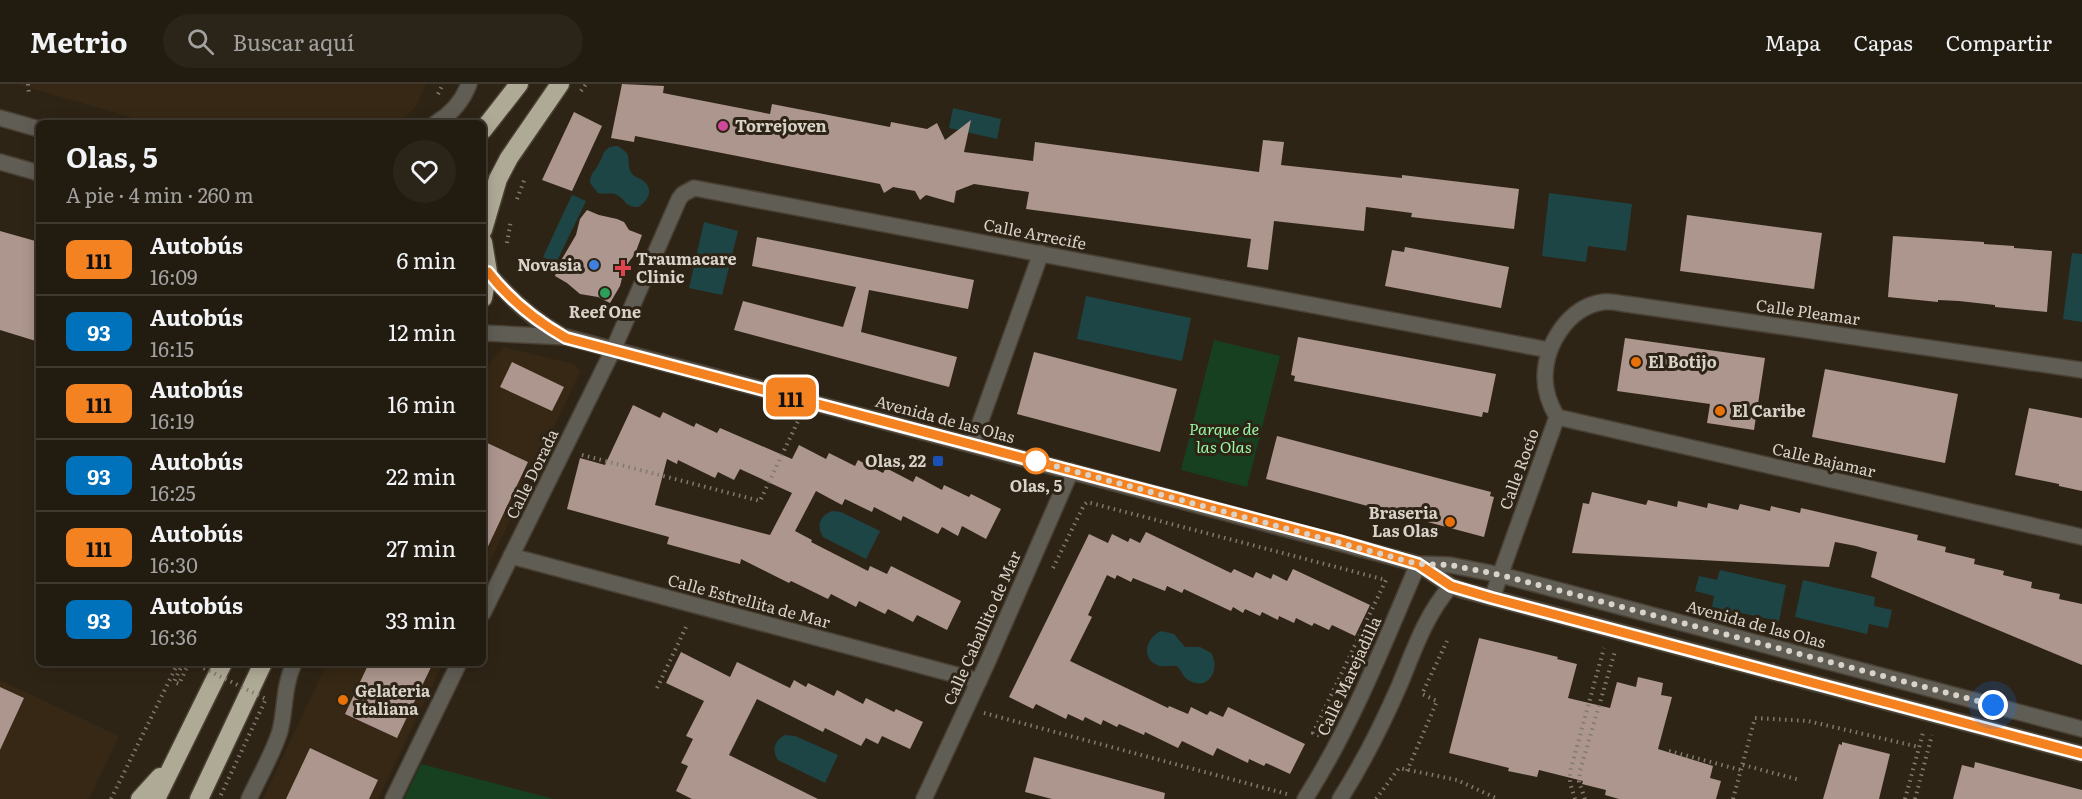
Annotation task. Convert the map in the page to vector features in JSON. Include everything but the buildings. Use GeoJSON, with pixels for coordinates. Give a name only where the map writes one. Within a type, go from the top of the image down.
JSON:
{"type":"FeatureCollection","features":[{"type":"Feature","properties":{"kind":"highway"},"geometry":{"type":"LineString","coordinates":[[486,126],[519,84]]}},
{"type":"Feature","properties":{"kind":"highway"},"geometry":{"type":"LineString","coordinates":[[486,220],[498,179],[509,158],[560,84]]}},
{"type":"Feature","properties":{"kind":"highway"},"geometry":{"type":"LineString","coordinates":[[486,260],[488,272],[486,282]]}},
{"type":"Feature","properties":{"kind":"highway"},"geometry":{"type":"LineString","coordinates":[[156,799],[221,666]]}},
{"type":"Feature","properties":{"kind":"highway"},"geometry":{"type":"LineString","coordinates":[[199,799],[262,666]]}},
{"type":"Feature","properties":{"kind":"highway"},"geometry":{"type":"LineString","coordinates":[[140,799],[173,762]]}},
{"type":"Feature","properties":{"kind":"street"},"geometry":{"type":"LineString","coordinates":[[441,120],[457,105],[470,84]]}},
{"type":"Feature","properties":{"kind":"street"},"geometry":{"type":"LineString","coordinates":[[0,118],[36,128]]}},
{"type":"Feature","properties":{"kind":"street"},"geometry":{"type":"LineString","coordinates":[[0,162],[36,172]]}},
{"type":"Feature","properties":{"kind":"street","name":"Calle Arrecife"},"geometry":{"type":"LineString","coordinates":[[613,350],[680,199],[683,194],[694,188],[1550,350]]}},
{"type":"Feature","properties":{"kind":"street"},"geometry":{"type":"LineString","coordinates":[[972,445],[1041,253]]}},
{"type":"Feature","properties":{"kind":"street","name":"Avenida de las Olas"},"geometry":{"type":"LineString","coordinates":[[488,272],[502,289],[544,325],[566,338]]}},
{"type":"Feature","properties":{"kind":"street","name":"Calle Pleamar"},"geometry":{"type":"LineString","coordinates":[[1550,350],[1556,337],[1570,319],[1589,306],[1604,301],[2082,370]]}},
{"type":"Feature","properties":{"kind":"street","name":"Avenida de las Olas"},"geometry":{"type":"LineString","coordinates":[[486,333],[566,338],[1418,564],[1450,565],[1501,575],[2082,729]]}},
{"type":"Feature","properties":{"kind":"street","name":"Calle Dorada"},"geometry":{"type":"LineString","coordinates":[[486,607],[613,350]]}},
{"type":"Feature","properties":{"kind":"street","name":"Calle Rocío"},"geometry":{"type":"LineString","coordinates":[[1492,598],[1557,417],[1547,393],[1545,379],[1550,350]]}},
{"type":"Feature","properties":{"kind":"street","name":"Calle Bajamar"},"geometry":{"type":"LineString","coordinates":[[1557,417],[2082,537]]}},
{"type":"Feature","properties":{"kind":"street","name":"Calle Caballito de Mar"},"geometry":{"type":"LineString","coordinates":[[924,799],[979,681],[1071,471]]}},
{"type":"Feature","properties":{"kind":"street","name":"Calle Estrellita de Mar"},"geometry":{"type":"LineString","coordinates":[[511,556],[979,681]]}},
{"type":"Feature","properties":{"kind":"street","name":"Avenida de las Olas"},"geometry":{"type":"LineString","coordinates":[[1418,564],[1451,586],[1492,598],[2082,754]]}},
{"type":"Feature","properties":{"kind":"street","name":"Calle Marejadilla"},"geometry":{"type":"LineString","coordinates":[[1298,797],[1322,773],[1355,709],[1418,564]]}},
{"type":"Feature","properties":{"kind":"street"},"geometry":{"type":"LineString","coordinates":[[1340,799],[1382,722],[1425,625],[1439,600],[1451,586]]}},
{"type":"Feature","properties":{"kind":"street"},"geometry":{"type":"LineString","coordinates":[[249,799],[281,728],[286,684],[293,666]]}},
{"type":"Feature","properties":{"kind":"street"},"geometry":{"type":"LineString","coordinates":[[393,799],[458,666]]}},
{"type":"Feature","properties":{"kind":"path"},"geometry":{"type":"LineString","coordinates":[[28,84],[29,94]]}},
{"type":"Feature","properties":{"kind":"path"},"geometry":{"type":"LineString","coordinates":[[579,93],[586,84]]}},
{"type":"Feature","properties":{"kind":"path"},"geometry":{"type":"LineString","coordinates":[[516,202],[526,175]]}},
{"type":"Feature","properties":{"kind":"path"},"geometry":{"type":"LineString","coordinates":[[506,245],[512,211]]}},
{"type":"Feature","properties":{"kind":"path"},"geometry":{"type":"LineString","coordinates":[[579,454],[760,501],[795,426],[811,402]]}},
{"type":"Feature","properties":{"kind":"path"},"geometry":{"type":"LineString","coordinates":[[1051,572],[1084,504],[1088,502],[1386,580],[1313,733],[1328,739]]}},
{"type":"Feature","properties":{"kind":"path"},"geometry":{"type":"LineString","coordinates":[[657,688],[686,627]]}},
{"type":"Feature","properties":{"kind":"path"},"geometry":{"type":"LineString","coordinates":[[1407,771],[1437,702],[1422,694],[1448,641]]}},
{"type":"Feature","properties":{"kind":"path"},"geometry":{"type":"LineString","coordinates":[[1575,799],[1570,783],[1570,772],[1604,648]]}},
{"type":"Feature","properties":{"kind":"path"},"geometry":{"type":"LineString","coordinates":[[1585,799],[1579,782],[1580,771],[1614,651]]}},
{"type":"Feature","properties":{"kind":"path"},"geometry":{"type":"LineString","coordinates":[[111,799],[176,666]]}},
{"type":"Feature","properties":{"kind":"path"},"geometry":{"type":"LineString","coordinates":[[182,666],[174,682],[179,684],[189,666]]}},
{"type":"Feature","properties":{"kind":"path"},"geometry":{"type":"LineString","coordinates":[[197,666],[267,699],[219,799]]}},
{"type":"Feature","properties":{"kind":"path"},"geometry":{"type":"LineString","coordinates":[[987,703],[982,712],[1298,797]]}},
{"type":"Feature","properties":{"kind":"path"},"geometry":{"type":"LineString","coordinates":[[1733,799],[1755,718],[1808,721],[1919,747]]}},
{"type":"Feature","properties":{"kind":"path"},"geometry":{"type":"LineString","coordinates":[[1905,799],[1923,733]]}},
{"type":"Feature","properties":{"kind":"path"},"geometry":{"type":"LineString","coordinates":[[1915,799],[1932,735]]}},
{"type":"Feature","properties":{"kind":"path"},"geometry":{"type":"LineString","coordinates":[[1669,751],[1800,780]]}},
{"type":"Feature","properties":{"kind":"path"},"geometry":{"type":"LineString","coordinates":[[1376,799],[1399,768],[1457,780],[1498,799]]}},
{"type":"Feature","properties":{"kind":"shaded area"},"geometry":{"type":"Polygon","coordinates":[[[17,84],[426,84],[416,106],[404,118],[396,120],[140,120],[17,84]]]}},
{"type":"Feature","properties":{"kind":"shaded area"},"geometry":{"type":"Polygon","coordinates":[[[504,347],[574,364],[580,372],[486,571],[486,367],[504,347]]]}},
{"type":"Feature","properties":{"kind":"shaded area"},"geometry":{"type":"Polygon","coordinates":[[[326,666],[442,666],[378,799],[263,799],[326,666]]]}},
{"type":"Feature","properties":{"kind":"shaded area"},"geometry":{"type":"Polygon","coordinates":[[[0,680],[119,736],[89,799],[0,799],[0,680]]]}},
{"type":"Feature","properties":{"kind":"green space","name":"Parque de las Olas"},"geometry":{"type":"Polygon","coordinates":[[[1214,340],[1280,356],[1247,487],[1181,470],[1214,340]]]}},
{"type":"Feature","properties":{"kind":"green space"},"geometry":{"type":"Polygon","coordinates":[[[421,764],[554,799],[404,799],[421,764]]]}},
{"type":"Feature","properties":{"kind":"water"},"geometry":{"type":"Polygon","coordinates":[[[953,108],[1001,119],[997,139],[949,128],[953,108]]]}},
{"type":"Feature","properties":{"kind":"water"},"geometry":{"type":"Polygon","coordinates":[[[618,146],[627,153],[632,174],[646,183],[648,187],[649,195],[638,207],[628,205],[615,194],[598,193],[590,183],[591,175],[606,149],[618,146]]]}},
{"type":"Feature","properties":{"kind":"water"},"geometry":{"type":"Polygon","coordinates":[[[1549,193],[1632,204],[1626,251],[1588,246],[1586,262],[1542,256],[1549,193]]]}},
{"type":"Feature","properties":{"kind":"water"},"geometry":{"type":"Polygon","coordinates":[[[572,195],[586,201],[556,263],[543,257],[572,195]]]}},
{"type":"Feature","properties":{"kind":"water"},"geometry":{"type":"Polygon","coordinates":[[[704,222],[738,231],[722,295],[689,288],[704,222]]]}},
{"type":"Feature","properties":{"kind":"water"},"geometry":{"type":"Polygon","coordinates":[[[2072,253],[2082,254],[2082,322],[2063,319],[2072,253]]]}},
{"type":"Feature","properties":{"kind":"water"},"geometry":{"type":"Polygon","coordinates":[[[1086,296],[1191,318],[1182,361],[1077,339],[1086,296]]]}},
{"type":"Feature","properties":{"kind":"water"},"geometry":{"type":"Polygon","coordinates":[[[832,511],[841,512],[880,531],[866,559],[823,537],[820,521],[832,511]]]}},
{"type":"Feature","properties":{"kind":"water"},"geometry":{"type":"Polygon","coordinates":[[[1720,570],[1786,585],[1779,621],[1712,607],[1714,596],[1695,591],[1699,576],[1717,580],[1720,570]]]}},
{"type":"Feature","properties":{"kind":"water"},"geometry":{"type":"Polygon","coordinates":[[[1803,580],[1875,597],[1874,606],[1892,610],[1888,628],[1869,624],[1867,634],[1795,617],[1803,580]]]}},
{"type":"Feature","properties":{"kind":"water"},"geometry":{"type":"Polygon","coordinates":[[[1161,631],[1174,634],[1185,647],[1200,647],[1211,653],[1215,665],[1208,680],[1203,683],[1190,681],[1177,666],[1159,666],[1148,657],[1149,642],[1161,631]]]}},
{"type":"Feature","properties":{"kind":"water"},"geometry":{"type":"Polygon","coordinates":[[[785,735],[795,736],[838,755],[825,783],[778,760],[775,746],[785,735]]]}},
{"type":"Feature","properties":{"kind":"bus line","name":"111"},"geometry":{"type":"LineString","coordinates":[[488,272],[502,289],[544,325],[566,338],[1339,541],[1418,564],[1451,586],[1462,590],[2082,754]]}},
{"type":"Feature","properties":{"kind":"place","name":"Torrejoven"},"geometry":{"type":"Point","coordinates":[723,126]}},
{"type":"Feature","properties":{"kind":"place","name":"Novasia"},"geometry":{"type":"Point","coordinates":[594,265]}},
{"type":"Feature","properties":{"kind":"place","name":"Traumacare Clinic"},"geometry":{"type":"Point","coordinates":[623,268]}},
{"type":"Feature","properties":{"kind":"place","name":"Reef One"},"geometry":{"type":"Point","coordinates":[605,293]}},
{"type":"Feature","properties":{"kind":"place","name":"El Botijo"},"geometry":{"type":"Point","coordinates":[1636,362]}},
{"type":"Feature","properties":{"kind":"place","name":"El Caribe"},"geometry":{"type":"Point","coordinates":[1720,411]}},
{"type":"Feature","properties":{"kind":"place","name":"Olas, 22"},"geometry":{"type":"Point","coordinates":[938,461]}},
{"type":"Feature","properties":{"kind":"place","name":"Olas, 5"},"geometry":{"type":"Point","coordinates":[1036,461]}},
{"type":"Feature","properties":{"kind":"place","name":"Braseria Las Olas"},"geometry":{"type":"Point","coordinates":[1450,522]}},
{"type":"Feature","properties":{"kind":"place","name":"Gelateria Italiana"},"geometry":{"type":"Point","coordinates":[343,700]}},
{"type":"Feature","properties":{"kind":"route"},"geometry":{"type":"LineString","coordinates":[[1036,461],[1418,564],[1450,565],[1501,575],[1993,705]]}}]}
